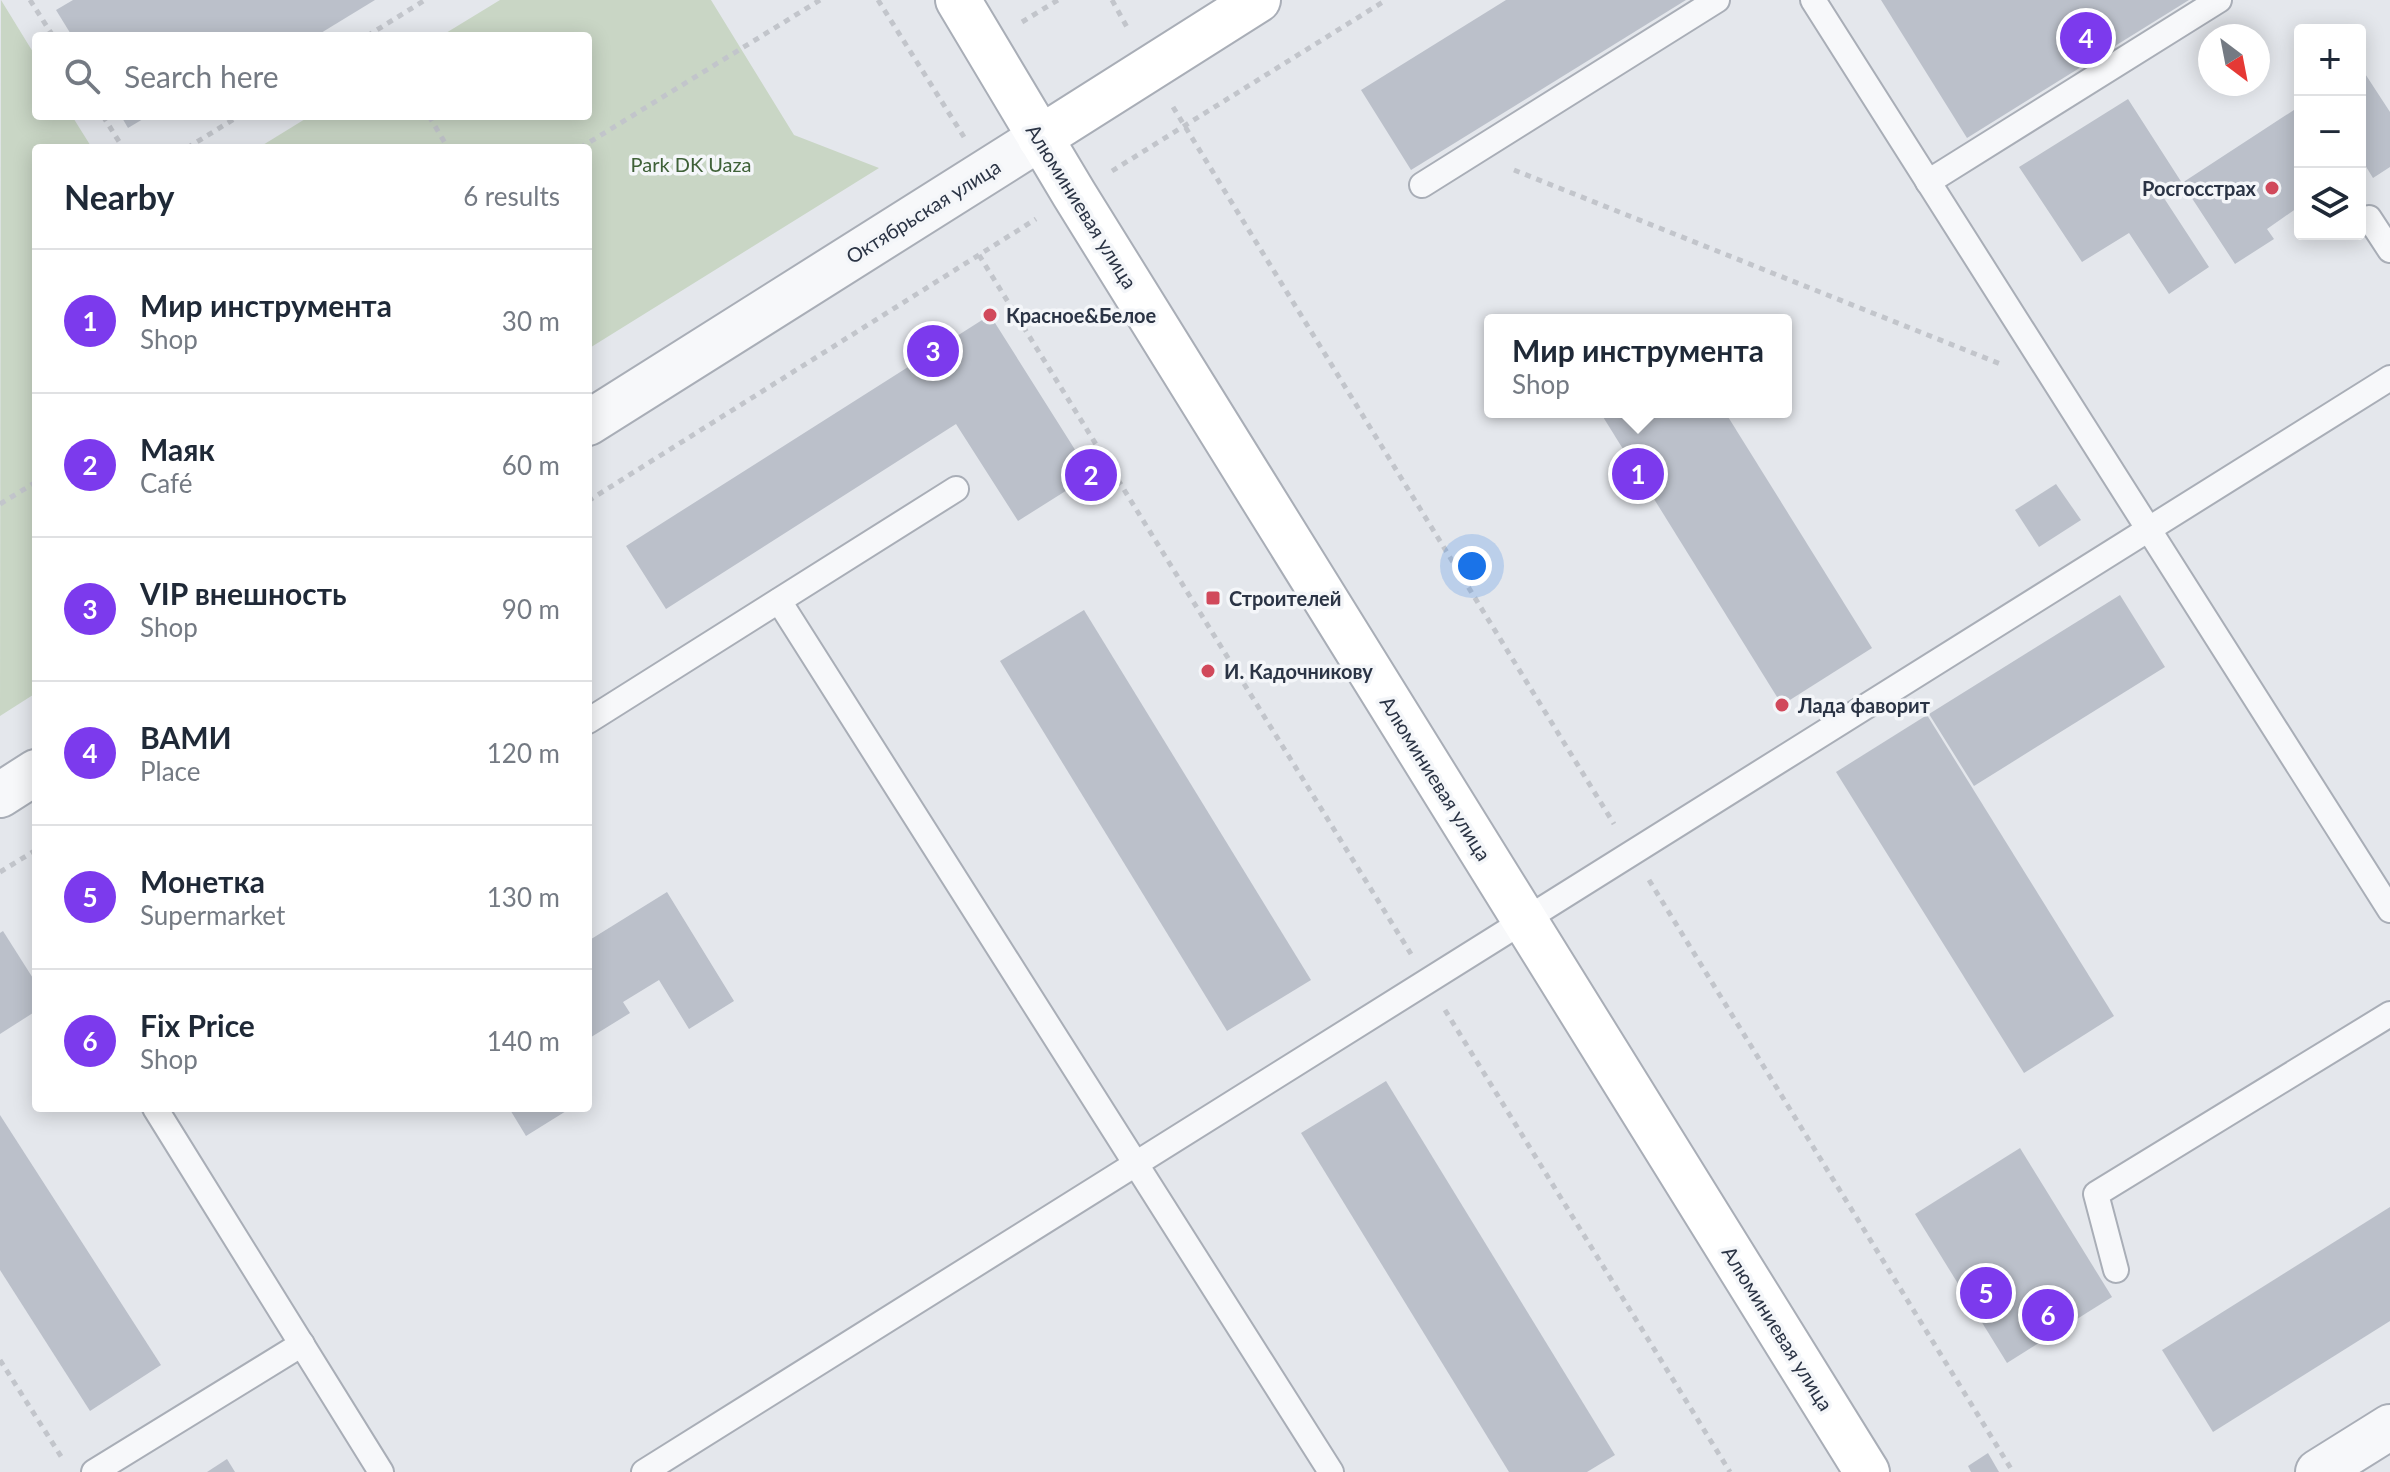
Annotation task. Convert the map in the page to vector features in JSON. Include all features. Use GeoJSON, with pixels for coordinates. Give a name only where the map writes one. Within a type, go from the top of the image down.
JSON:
{"type":"FeatureCollection","features":[{"type":"Feature","properties":{"kind":"main road","name":"Алюминиевая улица"},"geometry":{"type":"LineString","coordinates":[[958,0],[1074,194],[1867,1472]]}},
{"type":"Feature","properties":{"kind":"main road","name":"Октябрьская улица"},"geometry":{"type":"LineString","coordinates":[[1040,138],[1258,0]]}},
{"type":"Feature","properties":{"kind":"street","name":"Октябрьская улица"},"geometry":{"type":"LineString","coordinates":[[592,420],[1040,138]]}},
{"type":"Feature","properties":{"kind":"street"},"geometry":{"type":"LineString","coordinates":[[0,795],[32,775]]}},
{"type":"Feature","properties":{"kind":"street"},"geometry":{"type":"LineString","coordinates":[[2318,1472],[2390,1427]]}},
{"type":"Feature","properties":{"kind":"lane"},"geometry":{"type":"LineString","coordinates":[[1422,185],[1717,0]]}},
{"type":"Feature","properties":{"kind":"lane"},"geometry":{"type":"LineString","coordinates":[[1813,0],[2390,910]]}},
{"type":"Feature","properties":{"kind":"lane"},"geometry":{"type":"LineString","coordinates":[[1928,182],[2219,0]]}},
{"type":"Feature","properties":{"kind":"lane"},"geometry":{"type":"LineString","coordinates":[[2369,218],[2390,250]]}},
{"type":"Feature","properties":{"kind":"lane"},"geometry":{"type":"LineString","coordinates":[[644,1472],[2390,378]]}},
{"type":"Feature","properties":{"kind":"lane"},"geometry":{"type":"LineString","coordinates":[[592,718],[956,489]]}},
{"type":"Feature","properties":{"kind":"lane"},"geometry":{"type":"LineString","coordinates":[[779,601],[1331,1472]]}},
{"type":"Feature","properties":{"kind":"lane"},"geometry":{"type":"LineString","coordinates":[[2116,1270],[2096,1194],[2390,1014]]}},
{"type":"Feature","properties":{"kind":"lane"},"geometry":{"type":"LineString","coordinates":[[157,1112],[381,1472]]}},
{"type":"Feature","properties":{"kind":"lane"},"geometry":{"type":"LineString","coordinates":[[94,1472],[302,1344]]}},
{"type":"Feature","properties":{"kind":"path"},"geometry":{"type":"LineString","coordinates":[[30,0],[50,32]]}},
{"type":"Feature","properties":{"kind":"path"},"geometry":{"type":"LineString","coordinates":[[379,32],[425,0]]}},
{"type":"Feature","properties":{"kind":"path"},"geometry":{"type":"LineString","coordinates":[[586,144],[820,0]]}},
{"type":"Feature","properties":{"kind":"path"},"geometry":{"type":"LineString","coordinates":[[878,0],[986,172]]}},
{"type":"Feature","properties":{"kind":"path"},"geometry":{"type":"LineString","coordinates":[[1112,0],[1149,69],[2013,1472]]}},
{"type":"Feature","properties":{"kind":"path"},"geometry":{"type":"LineString","coordinates":[[592,498],[1386,0]]}},
{"type":"Feature","properties":{"kind":"path"},"geometry":{"type":"LineString","coordinates":[[106,120],[120,144]]}},
{"type":"Feature","properties":{"kind":"path"},"geometry":{"type":"LineString","coordinates":[[194,144],[232,120]]}},
{"type":"Feature","properties":{"kind":"path"},"geometry":{"type":"LineString","coordinates":[[431,120],[446,144]]}},
{"type":"Feature","properties":{"kind":"path"},"geometry":{"type":"LineString","coordinates":[[1472,153],[2058,387]]}},
{"type":"Feature","properties":{"kind":"path"},"geometry":{"type":"LineString","coordinates":[[979,255],[1730,1472]]}},
{"type":"Feature","properties":{"kind":"path"},"geometry":{"type":"LineString","coordinates":[[0,504],[32,484]]}},
{"type":"Feature","properties":{"kind":"path"},"geometry":{"type":"LineString","coordinates":[[0,872],[32,852]]}},
{"type":"Feature","properties":{"kind":"path"},"geometry":{"type":"LineString","coordinates":[[0,1360],[71,1472]]}},
{"type":"Feature","properties":{"kind":"green space"},"geometry":{"type":"Polygon","coordinates":[[[1,0],[32,50],[32,120],[74,120],[90,144],[32,144],[32,696],[0,716],[1,0]]]}},
{"type":"Feature","properties":{"kind":"green space","name":"Park DK Uaza"},"geometry":{"type":"Polygon","coordinates":[[[500,0],[711,0],[794,135],[879,168],[592,347],[592,144],[264,144],[304,120],[592,120],[592,32],[448,32],[500,0]]]}},
{"type":"Feature","properties":{"kind":"building"},"geometry":{"type":"Polygon","coordinates":[[[73,0],[375,0],[323,32],[70,32],[56,10],[73,0]]]}},
{"type":"Feature","properties":{"kind":"building"},"geometry":{"type":"Polygon","coordinates":[[[1506,0],[1686,0],[1411,170],[1361,90],[1506,0]]]}},
{"type":"Feature","properties":{"kind":"building"},"geometry":{"type":"Polygon","coordinates":[[[1881,0],[2189,0],[1967,138],[1881,0]]]}},
{"type":"Feature","properties":{"kind":"building"},"geometry":{"type":"Polygon","coordinates":[[[2366,75],[2390,112],[2390,167],[2373,178],[2366,167],[2366,75]]]}},
{"type":"Feature","properties":{"kind":"building"},"geometry":{"type":"Polygon","coordinates":[[[2128,99],[2182,183],[2162,195],[2209,267],[2169,294],[2129,233],[2082,262],[2019,167],[2128,99]]]}},
{"type":"Feature","properties":{"kind":"building"},"geometry":{"type":"Polygon","coordinates":[[[2294,110],[2294,210],[2267,229],[2274,239],[2235,264],[2182,183],[2294,110]]]}},
{"type":"Feature","properties":{"kind":"building"},"geometry":{"type":"Polygon","coordinates":[[[123,120],[141,120],[128,128],[123,120]]]}},
{"type":"Feature","properties":{"kind":"building"},"geometry":{"type":"Polygon","coordinates":[[[990,315],[1091,475],[1018,521],[956,424],[666,609],[626,546],[990,315]]]}},
{"type":"Feature","properties":{"kind":"building"},"geometry":{"type":"Polygon","coordinates":[[[1604,418],[1729,418],[1872,648],[1782,705],[1604,418]]]}},
{"type":"Feature","properties":{"kind":"building"},"geometry":{"type":"Polygon","coordinates":[[[2056,484],[2081,520],[2039,547],[2015,510],[2056,484]]]}},
{"type":"Feature","properties":{"kind":"building"},"geometry":{"type":"Polygon","coordinates":[[[2120,595],[2165,667],[1974,786],[1929,714],[2120,595]]]}},
{"type":"Feature","properties":{"kind":"building"},"geometry":{"type":"Polygon","coordinates":[[[1084,610],[1311,980],[1227,1031],[1000,661],[1084,610]]]}},
{"type":"Feature","properties":{"kind":"building"},"geometry":{"type":"Polygon","coordinates":[[[1927,715],[2114,1016],[2024,1073],[1836,772],[1927,715]]]}},
{"type":"Feature","properties":{"kind":"building"},"geometry":{"type":"Polygon","coordinates":[[[667,892],[734,1001],[689,1029],[659,980],[623,1002],[630,1013],[592,1037],[592,939],[667,892]]]}},
{"type":"Feature","properties":{"kind":"building"},"geometry":{"type":"Polygon","coordinates":[[[3,931],[32,977],[32,1014],[0,1034],[0,933],[3,931]]]}},
{"type":"Feature","properties":{"kind":"building"},"geometry":{"type":"Polygon","coordinates":[[[1386,1081],[1615,1455],[1587,1472],[1509,1472],[1301,1133],[1386,1081]]]}},
{"type":"Feature","properties":{"kind":"building"},"geometry":{"type":"Polygon","coordinates":[[[511,1112],[565,1112],[526,1136],[511,1112]]]}},
{"type":"Feature","properties":{"kind":"building"},"geometry":{"type":"Polygon","coordinates":[[[0,1115],[161,1365],[90,1411],[0,1270],[0,1115]]]}},
{"type":"Feature","properties":{"kind":"building"},"geometry":{"type":"Polygon","coordinates":[[[2020,1148],[2112,1297],[2007,1363],[1915,1214],[2020,1148]]]}},
{"type":"Feature","properties":{"kind":"building"},"geometry":{"type":"Polygon","coordinates":[[[2390,1207],[2390,1321],[2213,1432],[2162,1350],[2390,1207]]]}},
{"type":"Feature","properties":{"kind":"building"},"geometry":{"type":"Polygon","coordinates":[[[1988,1453],[1999,1472],[1971,1472],[1968,1466],[1988,1453]]]}},
{"type":"Feature","properties":{"kind":"building"},"geometry":{"type":"Polygon","coordinates":[[[227,1459],[235,1472],[207,1472],[227,1459]]]}},
{"type":"Feature","properties":{"kind":"place","name":"ВАМИ"},"geometry":{"type":"Point","coordinates":[2086,38]}},
{"type":"Feature","properties":{"kind":"place","name":"Росгосстрах"},"geometry":{"type":"Point","coordinates":[2272,188]}},
{"type":"Feature","properties":{"kind":"place","name":"Красное&Белое"},"geometry":{"type":"Point","coordinates":[990,315]}},
{"type":"Feature","properties":{"kind":"place","name":"VIP внешность"},"geometry":{"type":"Point","coordinates":[933,351]}},
{"type":"Feature","properties":{"kind":"place","name":"Мир инструмента"},"geometry":{"type":"Point","coordinates":[1638,474]}},
{"type":"Feature","properties":{"kind":"place","name":"Маяк"},"geometry":{"type":"Point","coordinates":[1091,475]}},
{"type":"Feature","properties":{"kind":"place","name":"Строителей"},"geometry":{"type":"Point","coordinates":[1213,598]}},
{"type":"Feature","properties":{"kind":"place","name":"И. Кадочникову"},"geometry":{"type":"Point","coordinates":[1208,671]}},
{"type":"Feature","properties":{"kind":"place","name":"Лада фаворит"},"geometry":{"type":"Point","coordinates":[1782,705]}},
{"type":"Feature","properties":{"kind":"place","name":"Монетка"},"geometry":{"type":"Point","coordinates":[1986,1293]}},
{"type":"Feature","properties":{"kind":"place","name":"Fix Price"},"geometry":{"type":"Point","coordinates":[2048,1315]}}]}
